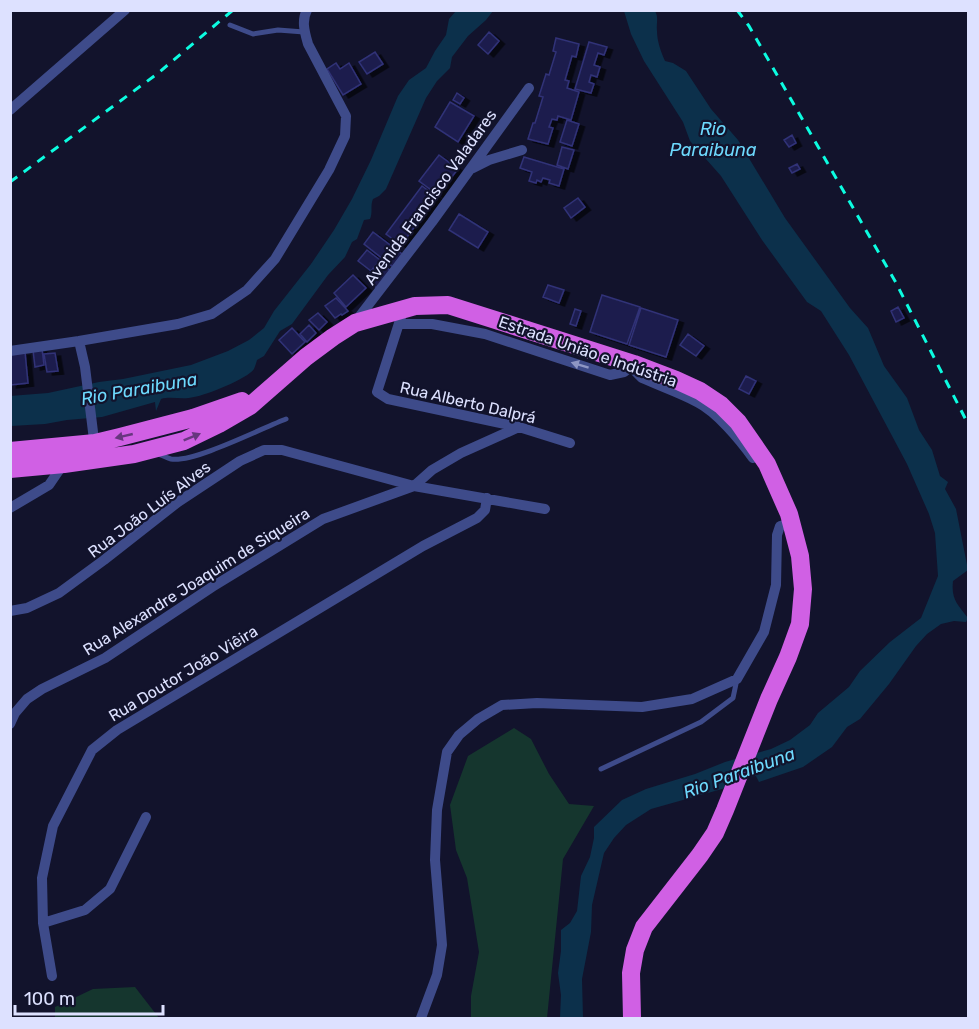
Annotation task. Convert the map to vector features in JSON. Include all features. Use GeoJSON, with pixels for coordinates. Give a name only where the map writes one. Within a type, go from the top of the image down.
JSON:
{"type":"FeatureCollection","features":[{"type":"Feature","properties":{"kind":"highway","name":"Estrada União e Indústria"},"geometry":{"type":"LineString","coordinates":[[294,368],[355,323],[401,316],[415,306],[448,305],[634,364],[682,389],[700,391],[721,405],[738,422],[767,464],[791,520],[800,556],[803,589],[800,624],[715,833],[644,927],[635,950],[632,973],[632,1018]]}},
{"type":"Feature","properties":{"kind":"highway"},"geometry":{"type":"LineString","coordinates":[[10,451],[94,442],[166,426],[242,401],[294,368]]}},
{"type":"Feature","properties":{"kind":"highway"},"geometry":{"type":"LineString","coordinates":[[94,442],[134,454],[184,441],[250,406],[294,368]]}},
{"type":"Feature","properties":{"kind":"highway"},"geometry":{"type":"LineString","coordinates":[[10,470],[64,464],[94,442]]}},
{"type":"Feature","properties":{"kind":"street"},"geometry":{"type":"LineString","coordinates":[[10,110],[125,10]]}},
{"type":"Feature","properties":{"kind":"street"},"geometry":{"type":"LineString","coordinates":[[10,351],[178,324],[212,314],[247,290],[274,259],[329,170],[345,136],[346,116],[304,32],[304,15],[307,10]]}},
{"type":"Feature","properties":{"kind":"street","name":"Avenida Francisco Valadares"},"geometry":{"type":"LineString","coordinates":[[355,323],[529,88]]}},
{"type":"Feature","properties":{"kind":"street"},"geometry":{"type":"LineString","coordinates":[[470,170],[489,160],[522,150]]}},
{"type":"Feature","properties":{"kind":"street","name":"Rua Alberto Dalprá"},"geometry":{"type":"LineString","coordinates":[[401,316],[377,392],[388,399],[519,427],[570,443]]}},
{"type":"Feature","properties":{"kind":"street"},"geometry":{"type":"LineString","coordinates":[[79,340],[85,367],[94,442]]}},
{"type":"Feature","properties":{"kind":"street"},"geometry":{"type":"LineString","coordinates":[[414,486],[432,470],[461,453],[519,427]]}},
{"type":"Feature","properties":{"kind":"street"},"geometry":{"type":"LineString","coordinates":[[10,508],[49,485],[64,464],[62,445]]}},
{"type":"Feature","properties":{"kind":"street","name":"Rua João Luís Alves"},"geometry":{"type":"LineString","coordinates":[[10,611],[27,608],[59,593],[178,502],[240,461],[264,450],[282,450],[414,486],[545,509]]}},
{"type":"Feature","properties":{"kind":"street","name":"Rua Alexandre Joaquim de Siqueira"},"geometry":{"type":"LineString","coordinates":[[10,724],[15,713],[27,699],[42,689],[105,658],[212,587],[323,519],[414,486]]}},
{"type":"Feature","properties":{"kind":"street","name":"Rua Doutor João Viêira"},"geometry":{"type":"LineString","coordinates":[[52,976],[43,922],[42,878],[53,826],[92,750],[117,730],[331,600],[423,546],[477,518],[485,510],[487,498]]}},
{"type":"Feature","properties":{"kind":"street"},"geometry":{"type":"LineString","coordinates":[[422,1018],[436,975],[442,945],[435,860],[437,810],[447,752],[459,735],[478,719],[502,705],[537,703],[642,707],[692,699],[737,679],[764,632],[776,585],[777,535],[780,526],[788,524],[791,520]]}},
{"type":"Feature","properties":{"kind":"street"},"geometry":{"type":"LineString","coordinates":[[43,922],[85,910],[110,889],[146,817]]}},
{"type":"Feature","properties":{"kind":"lane"},"geometry":{"type":"LineString","coordinates":[[231,25],[253,34],[278,30],[304,32]]}},
{"type":"Feature","properties":{"kind":"lane"},"geometry":{"type":"LineString","coordinates":[[148,450],[173,459],[190,457],[223,446],[286,419]]}},
{"type":"Feature","properties":{"kind":"lane"},"geometry":{"type":"LineString","coordinates":[[601,769],[701,722],[733,698],[737,679]]}},
{"type":"Feature","properties":{"kind":"green space"},"geometry":{"type":"Polygon","coordinates":[[[514,728],[531,739],[549,774],[569,804],[594,806],[563,859],[547,1018],[471,1018],[471,996],[479,952],[467,878],[456,850],[450,805],[468,756],[514,728]]]}},
{"type":"Feature","properties":{"kind":"green space"},"geometry":{"type":"Polygon","coordinates":[[[135,987],[159,1018],[55,1018],[55,1007],[93,989],[135,987]]]}},
{"type":"Feature","properties":{"kind":"water","name":"Rio Paraibuna"},"geometry":{"type":"Polygon","coordinates":[[[456,11],[493,11],[468,36],[452,57],[450,68],[437,81],[426,98],[386,189],[373,199],[370,219],[364,220],[357,239],[352,242],[345,257],[328,275],[292,324],[280,331],[264,356],[257,360],[250,373],[200,396],[161,399],[156,411],[155,402],[102,417],[11,426],[10,396],[48,393],[191,365],[228,351],[249,340],[264,328],[334,230],[371,160],[398,96],[409,80],[426,68],[446,35],[449,19],[456,11]]]}},
{"type":"Feature","properties":{"kind":"water","name":"Rio Paraibuna"},"geometry":{"type":"Polygon","coordinates":[[[624,11],[655,11],[658,39],[665,61],[686,71],[711,109],[738,140],[785,218],[850,308],[868,328],[884,366],[907,398],[919,430],[932,450],[940,476],[948,482],[945,489],[956,509],[968,570],[953,581],[953,592],[958,605],[968,618],[966,622],[954,621],[941,624],[927,634],[860,719],[847,727],[832,747],[803,767],[759,782],[756,776],[750,777],[722,789],[651,809],[626,825],[604,853],[592,905],[591,932],[582,979],[583,1018],[560,1018],[561,995],[558,973],[561,930],[570,923],[577,911],[581,876],[590,857],[594,827],[622,800],[646,789],[771,749],[790,740],[810,725],[818,713],[849,687],[860,671],[890,642],[921,618],[938,576],[935,533],[929,514],[907,464],[849,355],[821,311],[807,302],[762,240],[721,176],[690,141],[683,122],[644,61],[631,34],[624,11]]]}},
{"type":"Feature","properties":{"kind":"building"},"geometry":{"type":"Polygon","coordinates":[[[489,32],[499,41],[488,54],[478,45],[489,32]]]}},
{"type":"Feature","properties":{"kind":"building"},"geometry":{"type":"Polygon","coordinates":[[[556,38],[579,44],[576,57],[572,56],[565,80],[569,81],[567,88],[579,92],[571,120],[558,116],[557,120],[552,119],[549,127],[553,128],[548,144],[528,139],[543,97],[539,96],[546,74],[549,75],[556,52],[553,51],[556,38]]]}},
{"type":"Feature","properties":{"kind":"building"},"geometry":{"type":"Polygon","coordinates":[[[589,42],[607,47],[604,55],[598,53],[594,65],[600,67],[597,77],[591,75],[589,82],[594,84],[591,93],[575,89],[589,42]]]}},
{"type":"Feature","properties":{"kind":"building"},"geometry":{"type":"Polygon","coordinates":[[[375,52],[383,64],[367,74],[359,62],[375,52]]]}},
{"type":"Feature","properties":{"kind":"building"},"geometry":{"type":"Polygon","coordinates":[[[336,63],[340,69],[349,63],[361,84],[343,95],[327,69],[336,63]]]}},
{"type":"Feature","properties":{"kind":"building"},"geometry":{"type":"Polygon","coordinates":[[[457,93],[464,98],[460,104],[453,100],[457,93]]]}},
{"type":"Feature","properties":{"kind":"building"},"geometry":{"type":"Polygon","coordinates":[[[450,102],[474,116],[458,142],[435,127],[450,102]]]}},
{"type":"Feature","properties":{"kind":"building"},"geometry":{"type":"Polygon","coordinates":[[[567,120],[579,124],[572,146],[560,142],[567,120]]]}},
{"type":"Feature","properties":{"kind":"building"},"geometry":{"type":"Polygon","coordinates":[[[792,135],[796,143],[789,147],[784,140],[792,135]]]}},
{"type":"Feature","properties":{"kind":"building"},"geometry":{"type":"Polygon","coordinates":[[[562,147],[574,150],[568,169],[557,165],[562,147]]]}},
{"type":"Feature","properties":{"kind":"building"},"geometry":{"type":"Polygon","coordinates":[[[439,155],[458,169],[438,195],[419,181],[439,155]]]}},
{"type":"Feature","properties":{"kind":"building"},"geometry":{"type":"Polygon","coordinates":[[[524,157],[564,169],[559,186],[543,178],[541,182],[529,181],[532,172],[520,168],[524,157]]]}},
{"type":"Feature","properties":{"kind":"building"},"geometry":{"type":"Polygon","coordinates":[[[797,164],[800,169],[792,173],[789,168],[797,164]]]}},
{"type":"Feature","properties":{"kind":"building"},"geometry":{"type":"Polygon","coordinates":[[[422,186],[437,197],[401,245],[386,234],[422,186]]]}},
{"type":"Feature","properties":{"kind":"building"},"geometry":{"type":"Polygon","coordinates":[[[578,198],[585,207],[571,218],[564,208],[578,198]]]}},
{"type":"Feature","properties":{"kind":"building"},"geometry":{"type":"Polygon","coordinates":[[[459,214],[488,232],[478,248],[449,230],[459,214]]]}},
{"type":"Feature","properties":{"kind":"building"},"geometry":{"type":"Polygon","coordinates":[[[373,232],[402,254],[393,267],[364,244],[373,232]]]}},
{"type":"Feature","properties":{"kind":"building"},"geometry":{"type":"Polygon","coordinates":[[[367,250],[380,260],[371,271],[358,261],[367,250]]]}},
{"type":"Feature","properties":{"kind":"building"},"geometry":{"type":"Polygon","coordinates":[[[379,262],[391,271],[377,288],[371,284],[374,281],[368,276],[379,262]]]}},
{"type":"Feature","properties":{"kind":"building"},"geometry":{"type":"Polygon","coordinates":[[[353,275],[366,288],[346,307],[334,293],[353,275]]]}},
{"type":"Feature","properties":{"kind":"building"},"geometry":{"type":"Polygon","coordinates":[[[548,285],[564,290],[559,303],[543,297],[548,285]]]}},
{"type":"Feature","properties":{"kind":"building"},"geometry":{"type":"Polygon","coordinates":[[[602,295],[640,307],[627,344],[590,332],[602,295]]]}},
{"type":"Feature","properties":{"kind":"building"},"geometry":{"type":"Polygon","coordinates":[[[336,298],[348,311],[335,318],[325,306],[336,298]]]}},
{"type":"Feature","properties":{"kind":"building"},"geometry":{"type":"Polygon","coordinates":[[[898,307],[904,318],[896,322],[891,311],[898,307]]]}},
{"type":"Feature","properties":{"kind":"building"},"geometry":{"type":"Polygon","coordinates":[[[641,308],[678,320],[666,357],[629,345],[641,308]]]}},
{"type":"Feature","properties":{"kind":"building"},"geometry":{"type":"Polygon","coordinates":[[[575,309],[581,311],[576,326],[570,324],[575,309]]]}},
{"type":"Feature","properties":{"kind":"building"},"geometry":{"type":"Polygon","coordinates":[[[318,313],[327,322],[319,330],[309,320],[318,313]]]}},
{"type":"Feature","properties":{"kind":"building"},"geometry":{"type":"Polygon","coordinates":[[[309,325],[316,333],[307,342],[300,334],[309,325]]]}},
{"type":"Feature","properties":{"kind":"building"},"geometry":{"type":"Polygon","coordinates":[[[292,328],[305,342],[292,354],[279,340],[292,328]]]}},
{"type":"Feature","properties":{"kind":"building"},"geometry":{"type":"Polygon","coordinates":[[[688,334],[704,346],[696,356],[680,345],[688,334]]]}},
{"type":"Feature","properties":{"kind":"building"},"geometry":{"type":"Polygon","coordinates":[[[42,349],[44,365],[35,367],[33,350],[42,349]]]}},
{"type":"Feature","properties":{"kind":"building"},"geometry":{"type":"Polygon","coordinates":[[[25,352],[28,383],[11,385],[10,354],[25,352]]]}},
{"type":"Feature","properties":{"kind":"building"},"geometry":{"type":"Polygon","coordinates":[[[55,353],[58,371],[47,372],[44,354],[55,353]]]}},
{"type":"Feature","properties":{"kind":"building"},"geometry":{"type":"Polygon","coordinates":[[[746,376],[756,381],[749,394],[739,389],[746,376]]]}},
{"type":"Feature","properties":{"kind":"railway"},"geometry":{"type":"LineString","coordinates":[[10,182],[157,74],[233,10]]}},
{"type":"Feature","properties":{"kind":"railway"},"geometry":{"type":"LineString","coordinates":[[737,10],[749,26],[895,281],[968,424]]}}]}
